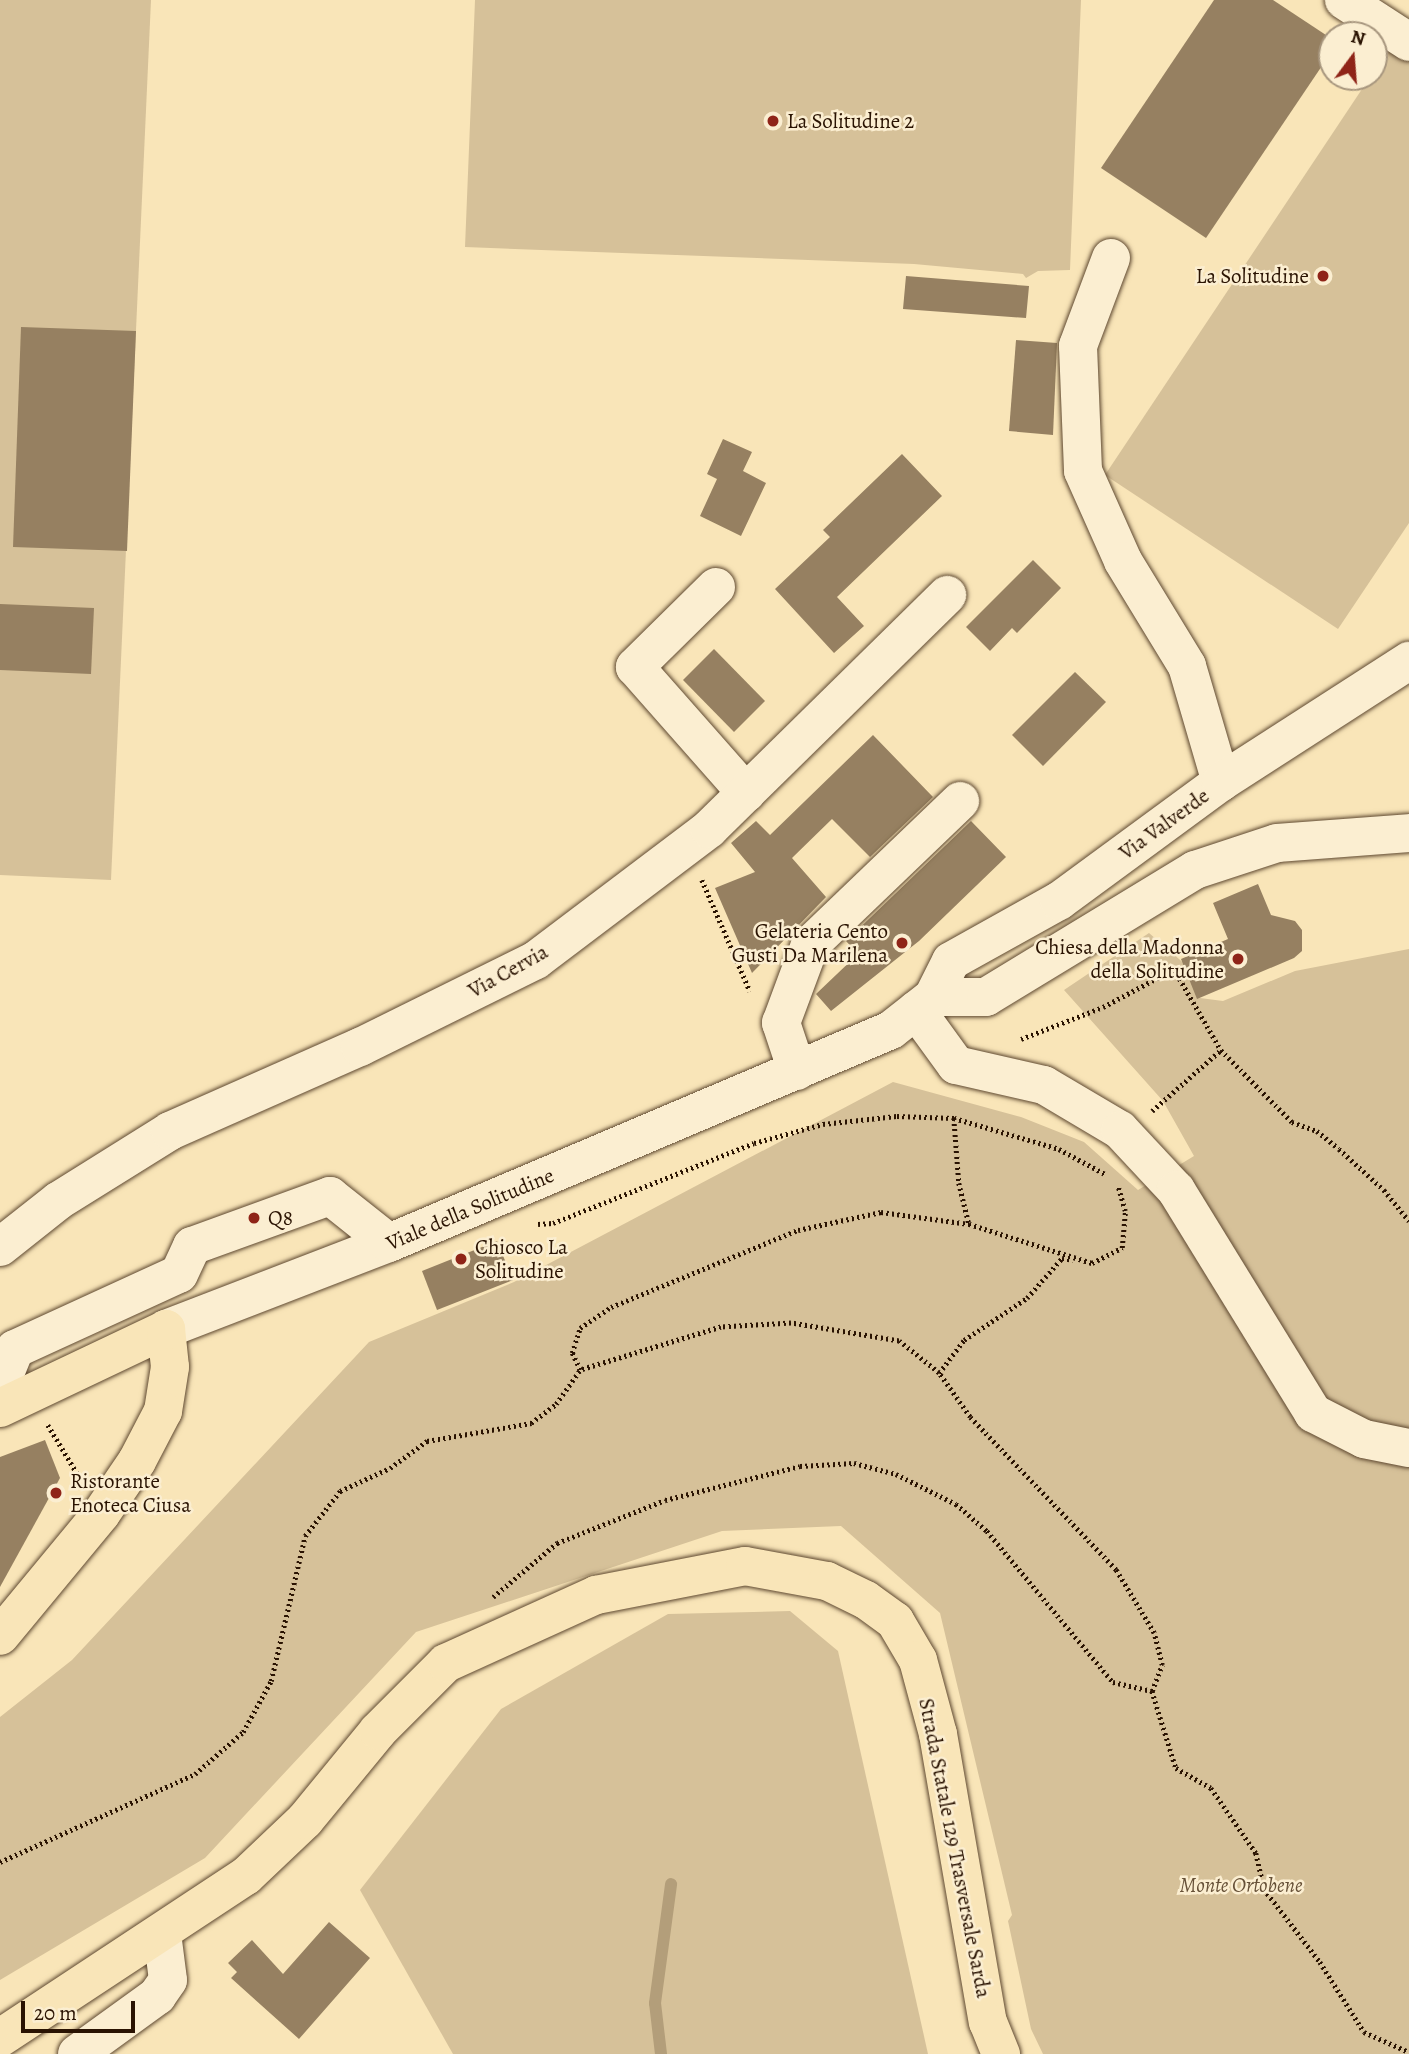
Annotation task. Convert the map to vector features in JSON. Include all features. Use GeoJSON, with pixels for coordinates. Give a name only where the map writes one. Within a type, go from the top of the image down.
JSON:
{"type":"FeatureCollection","features":[{"type":"Feature","properties":{"kind":"main road","name":"Viale della Solitudine"},"geometry":{"type":"LineString","coordinates":[[10,1396],[166,1329]]}},
{"type":"Feature","properties":{"kind":"main road"},"geometry":{"type":"LineString","coordinates":[[0,1636],[101,1514],[137,1461],[163,1411],[170,1367],[166,1329]]}},
{"type":"Feature","properties":{"kind":"main road","name":"Strada Statale 129 Trasversale Sarda"},"geometry":{"type":"LineString","coordinates":[[0,2038],[246,1876],[305,1820],[378,1731],[446,1663],[596,1595],[745,1566],[827,1581],[866,1600],[895,1621],[918,1660],[937,1734],[988,2022],[1002,2054]]}},
{"type":"Feature","properties":{"kind":"street"},"geometry":{"type":"LineString","coordinates":[[1344,0],[1409,42]]}},
{"type":"Feature","properties":{"kind":"street"},"geometry":{"type":"LineString","coordinates":[[1111,258],[1078,346],[1083,471],[1123,561],[1187,666],[1222,782]]}},
{"type":"Feature","properties":{"kind":"street"},"geometry":{"type":"LineString","coordinates":[[716,587],[635,667],[746,793]]}},
{"type":"Feature","properties":{"kind":"street","name":"Via Cervia"},"geometry":{"type":"LineString","coordinates":[[0,1247],[58,1201],[170,1130],[360,1047],[536,960],[687,846],[746,793],[947,595]]}},
{"type":"Feature","properties":{"kind":"street","name":"Via Valverde"},"geometry":{"type":"LineString","coordinates":[[925,1003],[951,961],[1059,901],[1222,782],[1409,661]]}},
{"type":"Feature","properties":{"kind":"street"},"geometry":{"type":"LineString","coordinates":[[797,1071],[781,1023],[810,945],[960,801]]}},
{"type":"Feature","properties":{"kind":"street"},"geometry":{"type":"LineString","coordinates":[[1409,833],[1277,843],[1195,870],[986,997],[925,1003],[956,1065],[1044,1085],[1120,1130],[1176,1191],[1313,1413],[1364,1439],[1409,1448]]}},
{"type":"Feature","properties":{"kind":"street","name":"Viale della Solitudine"},"geometry":{"type":"LineString","coordinates":[[166,1329],[389,1243],[797,1071],[891,1030],[925,1003]]}},
{"type":"Feature","properties":{"kind":"street"},"geometry":{"type":"LineString","coordinates":[[10,1396],[15,1349],[179,1274],[192,1246],[330,1196],[389,1243]]}},
{"type":"Feature","properties":{"kind":"street"},"geometry":{"type":"LineString","coordinates":[[77,2054],[157,1996],[168,1980],[162,1933]]}},
{"type":"Feature","properties":{"kind":"path"},"geometry":{"type":"LineString","coordinates":[[687,846],[754,999]]}},
{"type":"Feature","properties":{"kind":"path"},"geometry":{"type":"LineString","coordinates":[[1017,1041],[1103,1007],[1174,969],[1221,1050],[1292,1122],[1317,1131],[1357,1165],[1409,1221]]}},
{"type":"Feature","properties":{"kind":"path"},"geometry":{"type":"LineString","coordinates":[[1120,1130],[1149,1114],[1221,1050]]}},
{"type":"Feature","properties":{"kind":"path"},"geometry":{"type":"LineString","coordinates":[[526,1226],[553,1223],[754,1143],[823,1124],[897,1116],[954,1118],[1059,1149],[1116,1180],[1125,1211],[1122,1248],[1092,1263],[1062,1258],[1027,1298],[964,1340],[939,1373]]}},
{"type":"Feature","properties":{"kind":"path"},"geometry":{"type":"LineString","coordinates":[[954,1118],[959,1182],[969,1224]]}},
{"type":"Feature","properties":{"kind":"path"},"geometry":{"type":"LineString","coordinates":[[580,1370],[572,1353],[580,1328],[611,1307],[798,1230],[881,1212],[969,1224],[1092,1263]]}},
{"type":"Feature","properties":{"kind":"path"},"geometry":{"type":"LineString","coordinates":[[0,1862],[195,1774],[243,1732],[271,1681],[305,1536],[340,1491],[390,1468],[427,1441],[531,1423],[556,1404],[580,1370],[721,1327],[791,1323],[899,1341],[939,1373],[970,1417],[1116,1570],[1154,1633],[1163,1665],[1152,1691],[1176,1768],[1211,1787],[1256,1853],[1264,1889],[1320,1962],[1364,2032],[1409,2052]]}},
{"type":"Feature","properties":{"kind":"path"},"geometry":{"type":"LineString","coordinates":[[10,1396],[101,1514]]}},
{"type":"Feature","properties":{"kind":"path"},"geometry":{"type":"LineString","coordinates":[[492,1599],[557,1543],[664,1500],[800,1466],[854,1463],[896,1474],[956,1504],[986,1531],[1112,1682],[1152,1691]]}},
{"type":"Feature","properties":{"kind":"green space"},"geometry":{"type":"Polygon","coordinates":[[[0,0],[151,0],[111,880],[0,875],[0,0]]]}},
{"type":"Feature","properties":{"kind":"green space","name":"La Solitudine 2"},"geometry":{"type":"Polygon","coordinates":[[[475,0],[1081,0],[1070,270],[1038,271],[1026,278],[1023,274],[914,264],[465,247],[475,0]]]}},
{"type":"Feature","properties":{"kind":"green space","name":"La Solitudine"},"geometry":{"type":"Polygon","coordinates":[[[1390,47],[1409,60],[1409,523],[1338,629],[1105,475],[1361,91],[1388,91],[1390,47]]]}},
{"type":"Feature","properties":{"kind":"green space","name":"Monte Ortobene"},"geometry":{"type":"Polygon","coordinates":[[[1149,933],[1187,966],[1200,998],[1223,1001],[1295,971],[1409,949],[1409,2054],[1043,2054],[1031,2029],[1008,1921],[1012,1915],[940,1613],[841,1526],[722,1531],[416,1632],[205,1858],[0,1980],[0,1717],[72,1660],[369,1342],[514,1282],[893,1082],[1021,1117],[1084,1142],[1138,1190],[1194,1156],[1163,1101],[1064,990],[1149,933]]]}},
{"type":"Feature","properties":{"kind":"green space"},"geometry":{"type":"Polygon","coordinates":[[[790,1611],[838,1651],[928,2054],[453,2054],[360,1890],[501,1709],[668,1614],[790,1611]]]}},
{"type":"Feature","properties":{"kind":"building"},"geometry":{"type":"Polygon","coordinates":[[[1214,0],[1273,0],[1318,30],[1318,72],[1206,238],[1101,168],[1214,0]]]}},
{"type":"Feature","properties":{"kind":"building"},"geometry":{"type":"Polygon","coordinates":[[[906,276],[1029,286],[1026,318],[903,309],[906,276]]]}},
{"type":"Feature","properties":{"kind":"building"},"geometry":{"type":"Polygon","coordinates":[[[21,327],[136,331],[127,551],[13,547],[21,327]]]}},
{"type":"Feature","properties":{"kind":"building"},"geometry":{"type":"Polygon","coordinates":[[[1016,340],[1057,343],[1053,435],[1009,431],[1016,340]]]}},
{"type":"Feature","properties":{"kind":"building"},"geometry":{"type":"Polygon","coordinates":[[[723,439],[752,452],[743,471],[766,483],[741,536],[700,516],[717,479],[707,474],[723,439]]]}},
{"type":"Feature","properties":{"kind":"building"},"geometry":{"type":"Polygon","coordinates":[[[902,454],[942,496],[837,597],[864,626],[834,653],[775,589],[830,537],[823,530],[902,454]]]}},
{"type":"Feature","properties":{"kind":"building"},"geometry":{"type":"Polygon","coordinates":[[[1033,560],[1061,588],[1017,633],[1012,628],[990,651],[966,627],[1033,560]]]}},
{"type":"Feature","properties":{"kind":"building"},"geometry":{"type":"Polygon","coordinates":[[[0,604],[94,608],[91,674],[0,670],[0,604]]]}},
{"type":"Feature","properties":{"kind":"building"},"geometry":{"type":"Polygon","coordinates":[[[714,649],[765,701],[734,732],[683,680],[714,649]]]}},
{"type":"Feature","properties":{"kind":"building"},"geometry":{"type":"Polygon","coordinates":[[[1075,672],[1106,702],[1043,766],[1012,735],[1075,672]]]}},
{"type":"Feature","properties":{"kind":"building"},"geometry":{"type":"Polygon","coordinates":[[[873,735],[933,797],[870,857],[832,819],[792,858],[826,897],[752,973],[715,888],[755,872],[731,843],[756,821],[770,835],[873,735]]]}},
{"type":"Feature","properties":{"kind":"building"},"geometry":{"type":"Polygon","coordinates":[[[971,821],[1006,857],[919,941],[831,1011],[816,994],[858,954],[846,941],[971,821]]]}},
{"type":"Feature","properties":{"kind":"building","name":"Chiesa della Madonna della Solitudine"},"geometry":{"type":"Polygon","coordinates":[[[1258,884],[1271,915],[1295,921],[1302,930],[1302,951],[1294,958],[1197,999],[1181,959],[1228,939],[1213,903],[1258,884]]]}},
{"type":"Feature","properties":{"kind":"building"},"geometry":{"type":"Polygon","coordinates":[[[497,1241],[513,1280],[437,1310],[422,1271],[497,1241]]]}},
{"type":"Feature","properties":{"kind":"building"},"geometry":{"type":"Polygon","coordinates":[[[45,1440],[60,1478],[0,1587],[0,1457],[45,1440]]]}},
{"type":"Feature","properties":{"kind":"building"},"geometry":{"type":"Polygon","coordinates":[[[329,1922],[370,1958],[299,2039],[231,1978],[237,1972],[228,1963],[252,1940],[283,1974],[329,1922]]]}},
{"type":"Feature","properties":{"kind":"waterway"},"geometry":{"type":"LineString","coordinates":[[661,2054],[655,2003],[671,1884]]}},
{"type":"Feature","properties":{"kind":"place","name":"La Solitudine 2"},"geometry":{"type":"Point","coordinates":[773,121]}},
{"type":"Feature","properties":{"kind":"place","name":"La Solitudine"},"geometry":{"type":"Point","coordinates":[1323,276]}},
{"type":"Feature","properties":{"kind":"place","name":"Gelateria Cento Gusti Da Marilena"},"geometry":{"type":"Point","coordinates":[902,943]}},
{"type":"Feature","properties":{"kind":"place","name":"Chiesa della Madonna della Solitudine"},"geometry":{"type":"Point","coordinates":[1238,959]}},
{"type":"Feature","properties":{"kind":"place","name":"Q8"},"geometry":{"type":"Point","coordinates":[254,1218]}},
{"type":"Feature","properties":{"kind":"place","name":"Chiosco La Solitudine"},"geometry":{"type":"Point","coordinates":[461,1259]}},
{"type":"Feature","properties":{"kind":"place","name":"Ristorante Enoteca Ciusa"},"geometry":{"type":"Point","coordinates":[56,1493]}}]}
